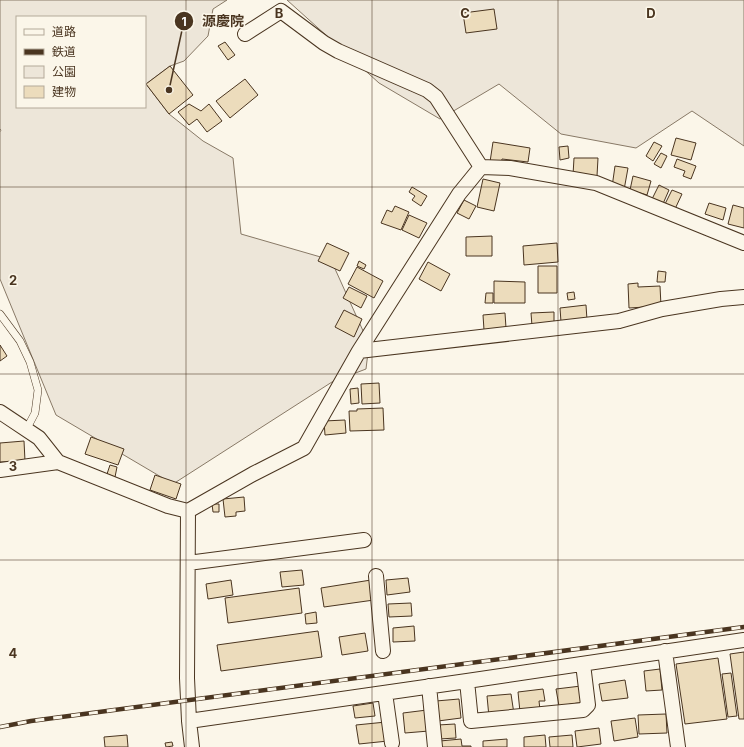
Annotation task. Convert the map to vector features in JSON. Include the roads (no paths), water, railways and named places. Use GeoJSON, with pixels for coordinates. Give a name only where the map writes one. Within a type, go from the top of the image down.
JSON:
{"type":"FeatureCollection","features":[{"type":"Feature","properties":{"kind":"street"},"geometry":{"type":"LineString","coordinates":[[245,34],[281,10],[324,43],[338,51],[427,90],[436,97],[481,167]]}},
{"type":"Feature","properties":{"kind":"street"},"geometry":{"type":"LineString","coordinates":[[481,167],[510,168],[596,183],[744,243]]}},
{"type":"Feature","properties":{"kind":"street"},"geometry":{"type":"LineString","coordinates":[[0,470],[58,462],[168,506],[188,510],[304,448],[359,351],[459,194],[481,167]]}},
{"type":"Feature","properties":{"kind":"street"},"geometry":{"type":"LineString","coordinates":[[359,351],[619,321],[662,309],[721,299],[744,297]]}},
{"type":"Feature","properties":{"kind":"street"},"geometry":{"type":"LineString","coordinates":[[0,412],[39,438],[58,462]]}},
{"type":"Feature","properties":{"kind":"street"},"geometry":{"type":"LineString","coordinates":[[188,510],[187,678],[188,721],[192,747]]}},
{"type":"Feature","properties":{"kind":"street"},"geometry":{"type":"LineString","coordinates":[[188,563],[364,540]]}},
{"type":"Feature","properties":{"kind":"street"},"geometry":{"type":"LineString","coordinates":[[376,576],[383,651]]}},
{"type":"Feature","properties":{"kind":"street"},"geometry":{"type":"LineString","coordinates":[[188,721],[744,640]]}},
{"type":"Feature","properties":{"kind":"street"},"geometry":{"type":"LineString","coordinates":[[665,651],[678,747]]}},
{"type":"Feature","properties":{"kind":"street"},"geometry":{"type":"LineString","coordinates":[[467,681],[471,721],[583,710],[588,705],[583,664]]}},
{"type":"Feature","properties":{"kind":"street"},"geometry":{"type":"LineString","coordinates":[[429,686],[435,747]]}},
{"type":"Feature","properties":{"kind":"street"},"geometry":{"type":"LineString","coordinates":[[385,693],[392,744]]}},
{"type":"Feature","properties":{"kind":"lane"},"geometry":{"type":"LineString","coordinates":[[0,314],[20,341],[30,362],[38,390],[35,413],[26,430]]}},
{"type":"Feature","properties":{"kind":"railway"},"geometry":{"type":"LineString","coordinates":[[0,727],[31,721],[744,627]]}},
{"type":"Feature","properties":{"kind":"place","name":"源慶院"},"geometry":{"type":"Point","coordinates":[169,90]}}]}
